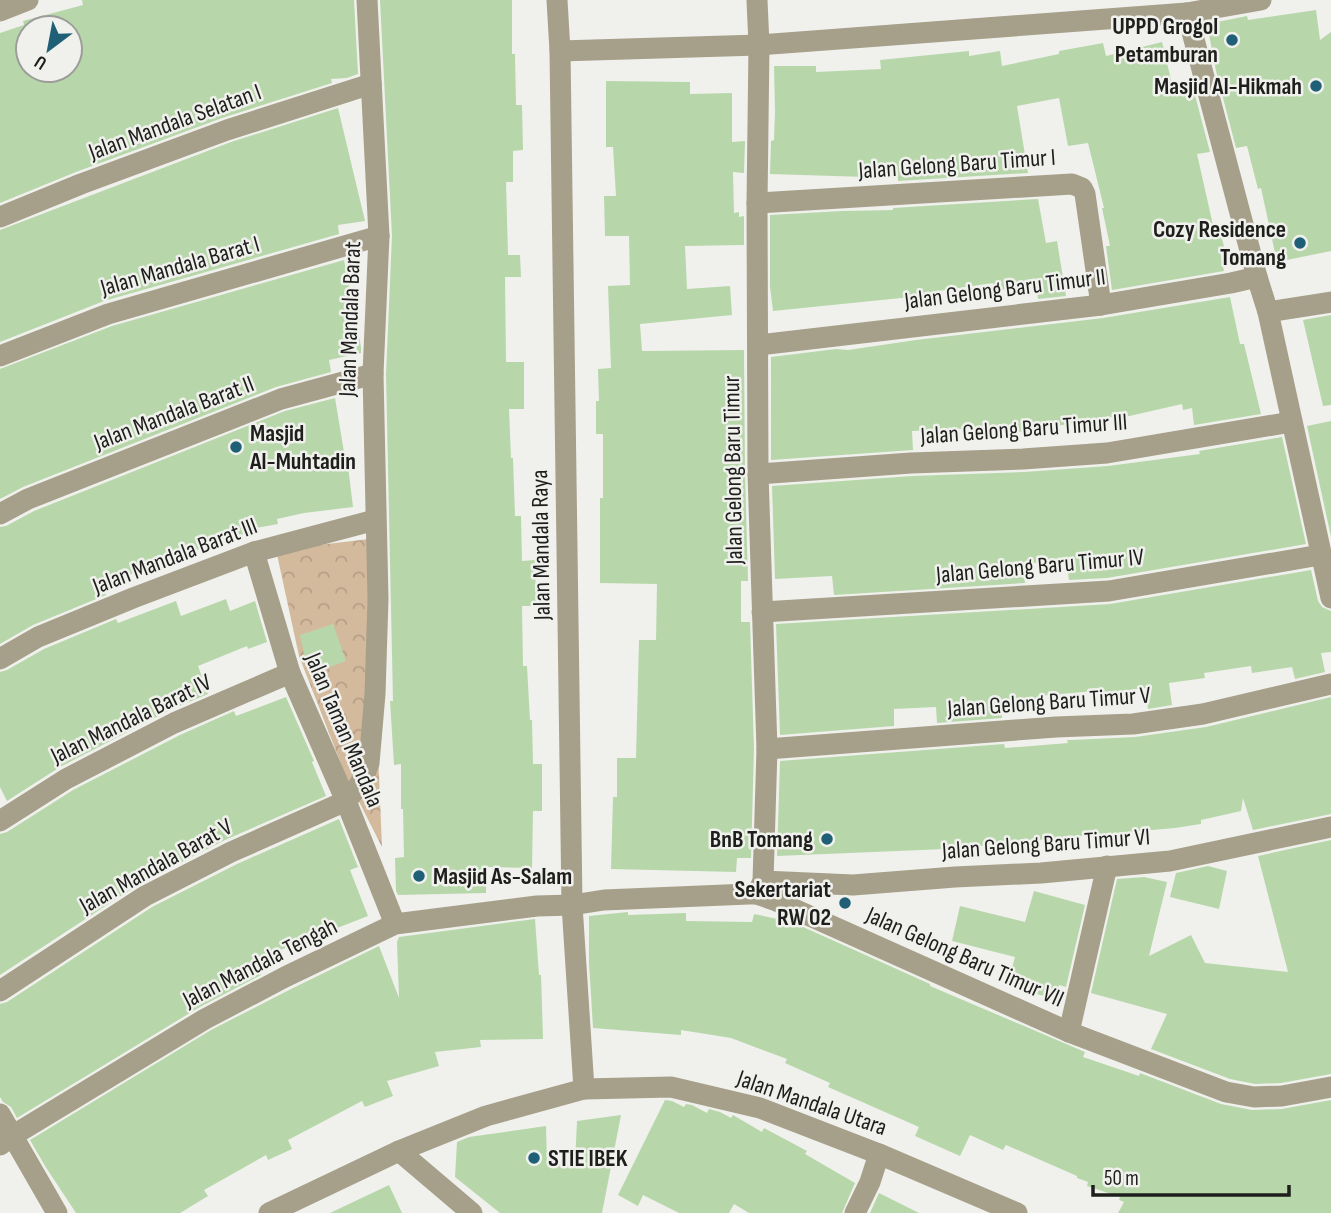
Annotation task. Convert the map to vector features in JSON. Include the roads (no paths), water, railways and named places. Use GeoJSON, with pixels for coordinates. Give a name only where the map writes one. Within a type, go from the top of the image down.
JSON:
{"type":"FeatureCollection","features":[{"type":"Feature","properties":{"kind":"street"},"geometry":{"type":"LineString","coordinates":[[0,11],[28,0]]}},
{"type":"Feature","properties":{"kind":"street","name":"Jalan Mandala Barat"},"geometry":{"type":"LineString","coordinates":[[346,801],[360,786],[366,774],[376,694],[378,599],[373,374],[379,236],[367,0]]}},
{"type":"Feature","properties":{"kind":"street","name":"Jalan Mandala Raya"},"geometry":{"type":"LineString","coordinates":[[557,0],[560,51],[572,905],[584,1089]]}},
{"type":"Feature","properties":{"kind":"street","name":"Jalan Gelong Baru Timur"},"geometry":{"type":"LineString","coordinates":[[757,0],[758,474],[767,749],[760,888]]}},
{"type":"Feature","properties":{"kind":"street"},"geometry":{"type":"LineString","coordinates":[[560,51],[759,46],[1186,13],[1261,0]]}},
{"type":"Feature","properties":{"kind":"street"},"geometry":{"type":"LineString","coordinates":[[1186,13],[1268,312],[1331,598]]}},
{"type":"Feature","properties":{"kind":"street","name":"Jalan Mandala Selatan I"},"geometry":{"type":"LineString","coordinates":[[0,217],[215,134],[371,84]]}},
{"type":"Feature","properties":{"kind":"street","name":"Jalan Gelong Baru Timur I"},"geometry":{"type":"LineString","coordinates":[[757,203],[1072,184],[1082,188],[1085,194],[1101,305]]}},
{"type":"Feature","properties":{"kind":"street","name":"Jalan Mandala Barat I"},"geometry":{"type":"LineString","coordinates":[[0,356],[108,314],[379,236]]}},
{"type":"Feature","properties":{"kind":"street","name":"Jalan Gelong Baru Timur II"},"geometry":{"type":"LineString","coordinates":[[759,345],[1101,305],[1257,277]]}},
{"type":"Feature","properties":{"kind":"street"},"geometry":{"type":"LineString","coordinates":[[1268,312],[1331,302]]}},
{"type":"Feature","properties":{"kind":"street","name":"Jalan Mandala Barat II"},"geometry":{"type":"LineString","coordinates":[[0,514],[27,499],[281,399],[373,374]]}},
{"type":"Feature","properties":{"kind":"street","name":"Jalan Gelong Baru Timur III"},"geometry":{"type":"LineString","coordinates":[[758,474],[1107,453],[1291,422]]}},
{"type":"Feature","properties":{"kind":"street","name":"Jalan Mandala Barat III"},"geometry":{"type":"LineString","coordinates":[[0,659],[38,637],[254,552],[375,520]]}},
{"type":"Feature","properties":{"kind":"street","name":"Jalan Taman Mandala"},"geometry":{"type":"LineString","coordinates":[[254,552],[290,673],[346,801],[395,924]]}},
{"type":"Feature","properties":{"kind":"street","name":"Jalan Gelong Baru Timur IV"},"geometry":{"type":"LineString","coordinates":[[762,612],[1109,591],[1320,555]]}},
{"type":"Feature","properties":{"kind":"street","name":"Jalan Mandala Barat IV"},"geometry":{"type":"LineString","coordinates":[[0,821],[66,779],[162,729],[290,673]]}},
{"type":"Feature","properties":{"kind":"street","name":"Jalan Gelong Baru Timur V"},"geometry":{"type":"LineString","coordinates":[[767,749],[1056,727],[1133,724],[1203,715],[1331,684]]}},
{"type":"Feature","properties":{"kind":"street","name":"Jalan Mandala Barat V"},"geometry":{"type":"LineString","coordinates":[[0,991],[145,896],[231,852],[346,801]]}},
{"type":"Feature","properties":{"kind":"street","name":"Jalan Gelong Baru Timur VI"},"geometry":{"type":"LineString","coordinates":[[760,888],[1041,873],[1170,861],[1331,827]]}},
{"type":"Feature","properties":{"kind":"street"},"geometry":{"type":"LineString","coordinates":[[1069,1032],[1107,866]]}},
{"type":"Feature","properties":{"kind":"street","name":"Jalan Gelong Baru Timur VII"},"geometry":{"type":"LineString","coordinates":[[572,905],[760,888],[1069,1032],[1226,1092],[1254,1097],[1282,1096],[1331,1087]]}},
{"type":"Feature","properties":{"kind":"street","name":"Jalan Mandala Tengah"},"geometry":{"type":"LineString","coordinates":[[6,1140],[205,1019],[395,924],[537,906],[572,905]]}},
{"type":"Feature","properties":{"kind":"street","name":"Jalan Mandala Utara"},"geometry":{"type":"LineString","coordinates":[[269,1213],[399,1151],[486,1116],[584,1089],[671,1087],[760,1108],[879,1154],[1006,1211]]}},
{"type":"Feature","properties":{"kind":"street"},"geometry":{"type":"LineString","coordinates":[[0,1114],[6,1140],[57,1213]]}},
{"type":"Feature","properties":{"kind":"street"},"geometry":{"type":"LineString","coordinates":[[399,1151],[472,1213]]}},
{"type":"Feature","properties":{"kind":"street"},"geometry":{"type":"LineString","coordinates":[[855,1213],[870,1182],[879,1154]]}},
{"type":"Feature","properties":{"kind":"place","name":"UPPD Grogol Petamburan"},"geometry":{"type":"Point","coordinates":[1232,40]}},
{"type":"Feature","properties":{"kind":"place","name":"Masjid Al-Hikmah"},"geometry":{"type":"Point","coordinates":[1316,86]}},
{"type":"Feature","properties":{"kind":"place","name":"Cozy Residence Tomang"},"geometry":{"type":"Point","coordinates":[1300,243]}},
{"type":"Feature","properties":{"kind":"place","name":"Masjid Al-Muhtadin"},"geometry":{"type":"Point","coordinates":[236,447]}},
{"type":"Feature","properties":{"kind":"place","name":"BnB Tomang"},"geometry":{"type":"Point","coordinates":[827,839]}},
{"type":"Feature","properties":{"kind":"place","name":"Masjid As-Salam"},"geometry":{"type":"Point","coordinates":[419,876]}},
{"type":"Feature","properties":{"kind":"place","name":"Sekertariat RW 02"},"geometry":{"type":"Point","coordinates":[845,903]}},
{"type":"Feature","properties":{"kind":"place","name":"STIE IBEK"},"geometry":{"type":"Point","coordinates":[534,1158]}}]}
